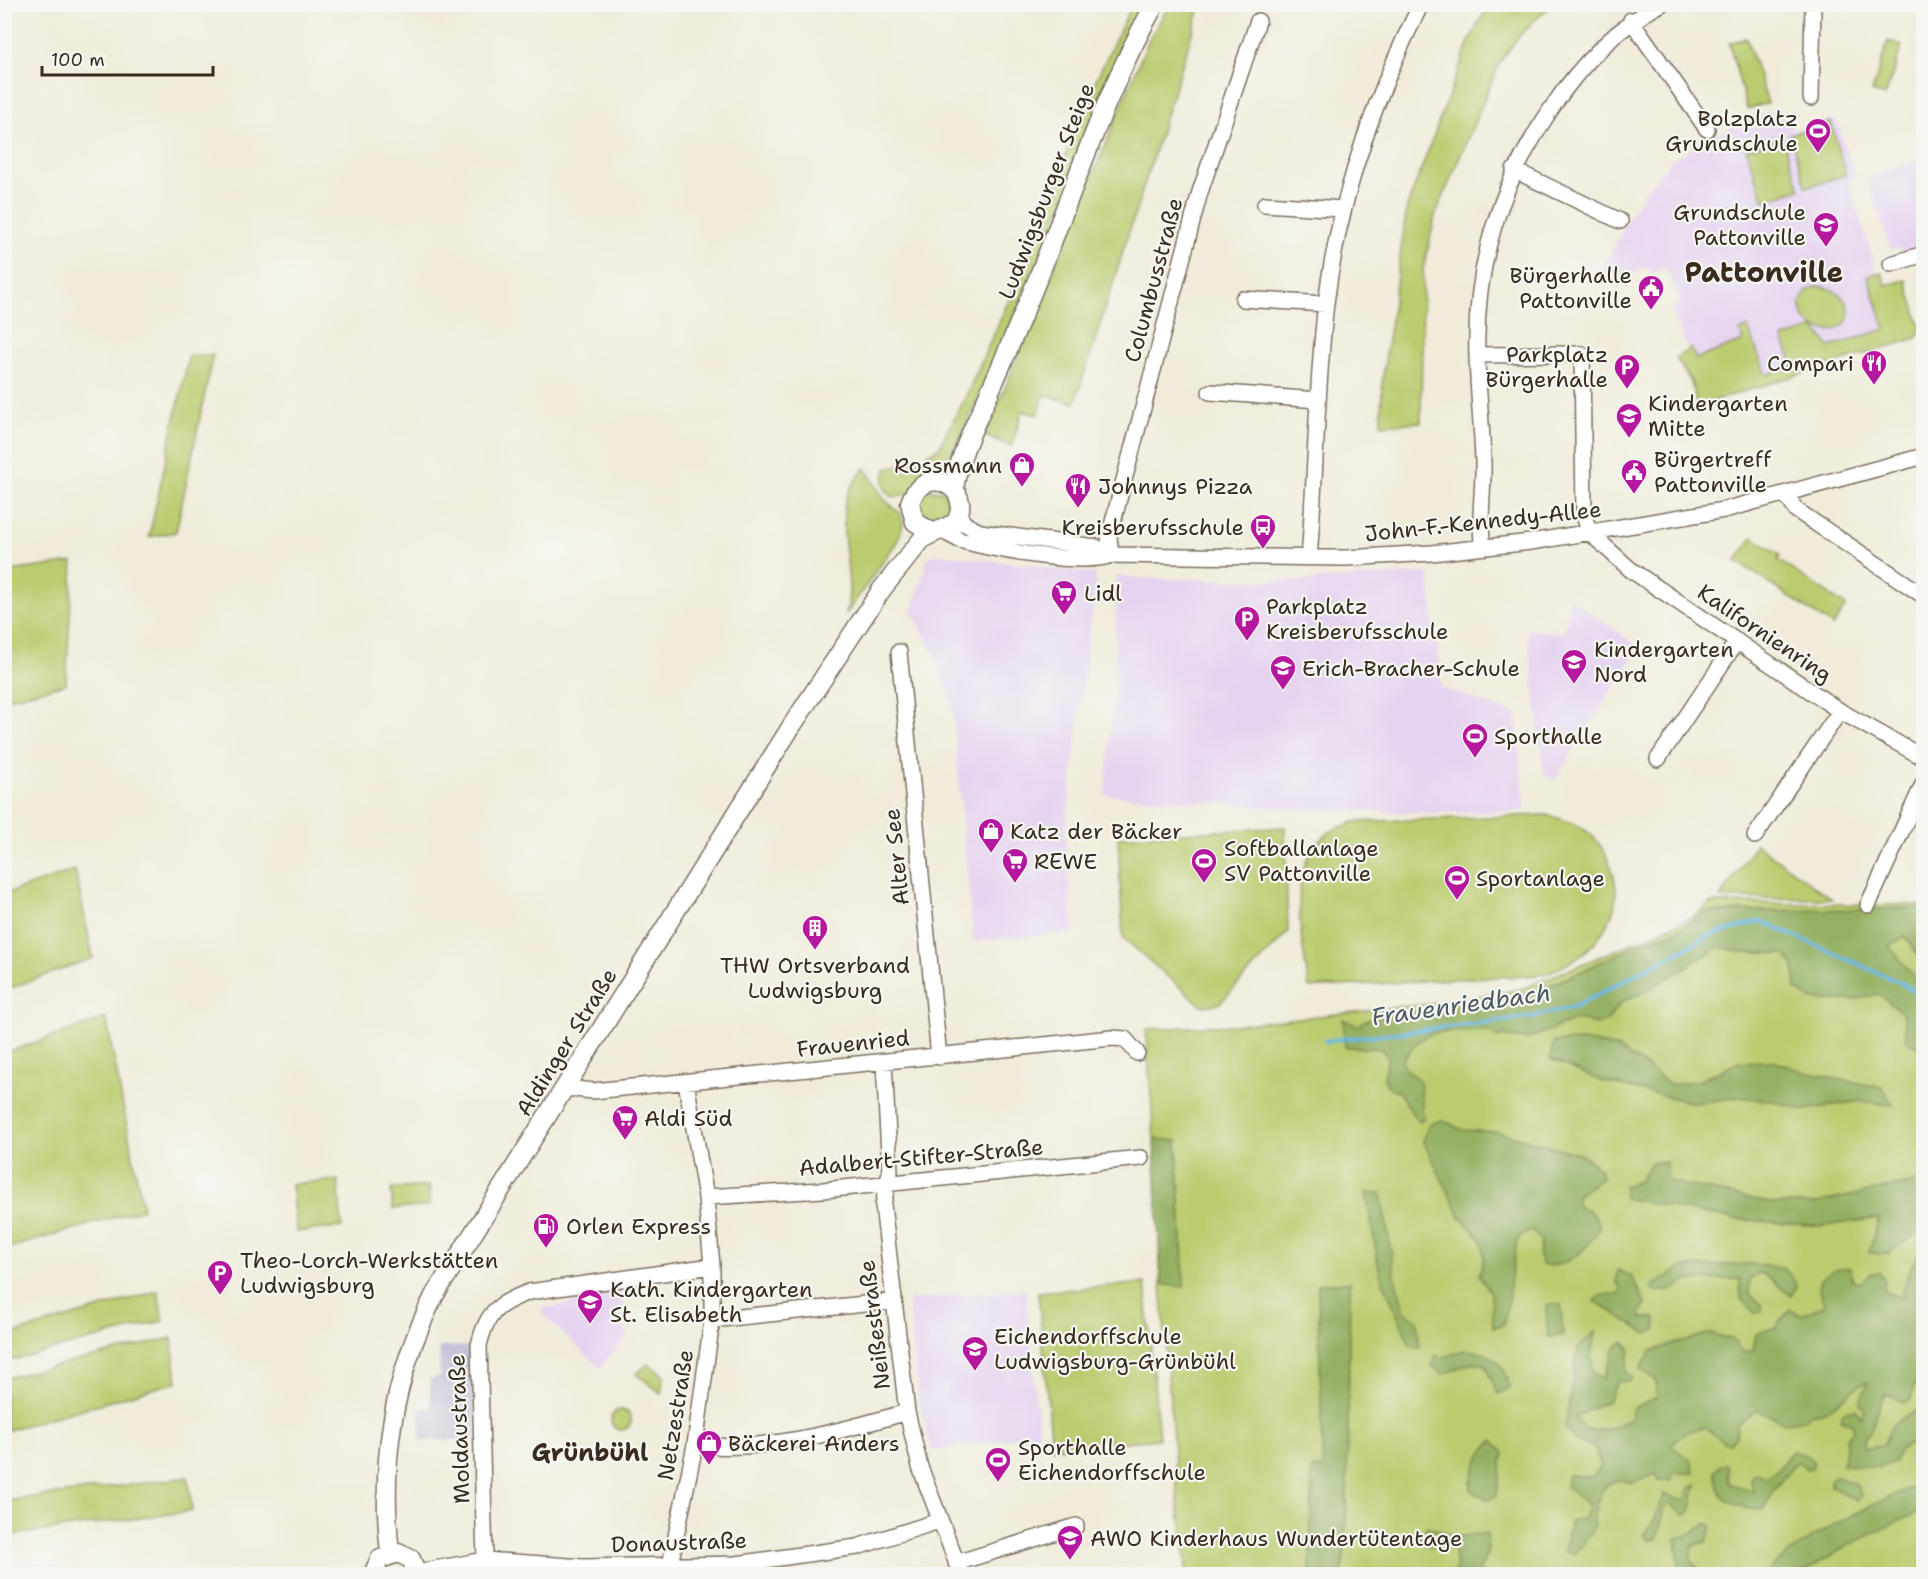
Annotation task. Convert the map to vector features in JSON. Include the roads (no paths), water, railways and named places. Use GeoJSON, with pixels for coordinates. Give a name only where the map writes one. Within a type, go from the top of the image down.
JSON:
{"type":"FeatureCollection","features":[{"type":"Feature","properties":{"kind":"main road","name":"Ludwigsburger Steige"},"geometry":{"type":"LineString","coordinates":[[968,438],[1027,306],[1105,102],[1155,4]]}},
{"type":"Feature","properties":{"kind":"main road"},"geometry":{"type":"LineString","coordinates":[[937,532],[915,522],[910,510],[913,495],[918,488],[945,472],[968,438]]}},
{"type":"Feature","properties":{"kind":"main road"},"geometry":{"type":"LineString","coordinates":[[954,490],[956,475],[968,438]]}},
{"type":"Feature","properties":{"kind":"main road"},"geometry":{"type":"LineString","coordinates":[[882,589],[919,542],[955,523],[959,516],[960,502],[954,490],[948,485],[933,481]]}},
{"type":"Feature","properties":{"kind":"main road"},"geometry":{"type":"LineString","coordinates":[[882,589],[915,522]]}},
{"type":"Feature","properties":{"kind":"main road","name":"Aldinger Straße"},"geometry":{"type":"LineString","coordinates":[[390,1554],[385,1471],[391,1424],[413,1342],[434,1296],[791,727],[882,589]]}},
{"type":"Feature","properties":{"kind":"main road"},"geometry":{"type":"LineString","coordinates":[[373,1575],[380,1559],[398,1553],[411,1559],[417,1573]]}},
{"type":"Feature","properties":{"kind":"street"},"geometry":{"type":"LineString","coordinates":[[1309,558],[1326,304],[1343,209],[1358,158],[1388,76],[1421,4]]}},
{"type":"Feature","properties":{"kind":"street"},"geometry":{"type":"LineString","coordinates":[[1483,547],[1483,463],[1477,355],[1484,269],[1494,223],[1514,170],[1562,91],[1602,46],[1631,20],[1661,4]]}},
{"type":"Feature","properties":{"kind":"street"},"geometry":{"type":"LineString","coordinates":[[1811,98],[1813,4]]}},
{"type":"Feature","properties":{"kind":"street"},"geometry":{"type":"LineString","coordinates":[[1631,20],[1707,129]]}},
{"type":"Feature","properties":{"kind":"street","name":"Columbusstraße"},"geometry":{"type":"LineString","coordinates":[[1111,555],[1109,537],[1200,192],[1258,21]]}},
{"type":"Feature","properties":{"kind":"street"},"geometry":{"type":"LineString","coordinates":[[1514,170],[1620,221]]}},
{"type":"Feature","properties":{"kind":"street"},"geometry":{"type":"LineString","coordinates":[[1265,204],[1343,209]]}},
{"type":"Feature","properties":{"kind":"street"},"geometry":{"type":"LineString","coordinates":[[1891,264],[1923,254]]}},
{"type":"Feature","properties":{"kind":"street"},"geometry":{"type":"LineString","coordinates":[[1243,299],[1326,304]]}},
{"type":"Feature","properties":{"kind":"street"},"geometry":{"type":"LineString","coordinates":[[1477,355],[1582,354],[1584,516],[1590,533]]}},
{"type":"Feature","properties":{"kind":"street"},"geometry":{"type":"LineString","coordinates":[[1210,392],[1318,400]]}},
{"type":"Feature","properties":{"kind":"street","name":"John-F.-Kennedy-Allee"},"geometry":{"type":"LineString","coordinates":[[937,532],[1004,550],[1096,560],[1111,555],[1309,558],[1398,556],[1590,533],[1684,515],[1724,510],[1923,456]]}},
{"type":"Feature","properties":{"kind":"street"},"geometry":{"type":"LineString","coordinates":[[1785,495],[1796,510],[1923,596]]}},
{"type":"Feature","properties":{"kind":"street","name":"John-F.-Kennedy-Allee"},"geometry":{"type":"LineString","coordinates":[[959,516],[965,524],[980,532],[1096,547],[1111,555]]}},
{"type":"Feature","properties":{"kind":"street","name":"Kalifornienring"},"geometry":{"type":"LineString","coordinates":[[1590,533],[1631,570],[1840,711],[1923,758]]}},
{"type":"Feature","properties":{"kind":"street"},"geometry":{"type":"LineString","coordinates":[[1658,759],[1737,641]]}},
{"type":"Feature","properties":{"kind":"street","name":"Alter See"},"geometry":{"type":"LineString","coordinates":[[899,652],[939,1057]]}},
{"type":"Feature","properties":{"kind":"street"},"geometry":{"type":"LineString","coordinates":[[1755,836],[1840,711]]}},
{"type":"Feature","properties":{"kind":"street"},"geometry":{"type":"LineString","coordinates":[[1868,905],[1923,782]]}},
{"type":"Feature","properties":{"kind":"street","name":"Frauenried"},"geometry":{"type":"LineString","coordinates":[[566,1088],[593,1091],[1112,1038],[1125,1039],[1137,1053]]}},
{"type":"Feature","properties":{"kind":"street","name":"Neißestraße"},"geometry":{"type":"LineString","coordinates":[[884,1063],[890,1172],[883,1205],[907,1412],[920,1467],[958,1569]]}},
{"type":"Feature","properties":{"kind":"street","name":"Netzestraße"},"geometry":{"type":"LineString","coordinates":[[670,1570],[695,1445],[712,1320],[712,1266],[706,1197],[686,1082]]}},
{"type":"Feature","properties":{"kind":"street","name":"Adalbert-Stifter-Straße"},"geometry":{"type":"LineString","coordinates":[[706,1197],[887,1183],[1141,1158]]}},
{"type":"Feature","properties":{"kind":"street","name":"Moldaustraße"},"geometry":{"type":"LineString","coordinates":[[485,1560],[479,1345],[485,1322],[494,1310],[511,1299],[529,1292],[712,1266]]}},
{"type":"Feature","properties":{"kind":"street"},"geometry":{"type":"LineString","coordinates":[[712,1320],[893,1301]]}},
{"type":"Feature","properties":{"kind":"street"},"geometry":{"type":"LineString","coordinates":[[695,1445],[730,1446],[797,1439],[859,1426],[907,1412]]}},
{"type":"Feature","properties":{"kind":"street","name":"Donaustraße"},"geometry":{"type":"LineString","coordinates":[[417,1573],[450,1570],[485,1560],[670,1570],[736,1564],[813,1555],[857,1547],[939,1521]]}},
{"type":"Feature","properties":{"kind":"street"},"geometry":{"type":"LineString","coordinates":[[958,1569],[1076,1526]]}},
{"type":"Feature","properties":{"kind":"waterway","name":"Frauenriedbach"},"geometry":{"type":"LineString","coordinates":[[1325,1041],[1527,1018],[1574,1007],[1708,936],[1761,921],[1901,983],[1924,998]]}},
{"type":"Feature","properties":{"kind":"place","name":"Bolzplatz Grundschule"},"geometry":{"type":"Point","coordinates":[1818,154]}},
{"type":"Feature","properties":{"kind":"place","name":"Grundschule Pattonville"},"geometry":{"type":"Point","coordinates":[1826,248]}},
{"type":"Feature","properties":{"kind":"place","name":"Bürgerhalle Pattonville"},"geometry":{"type":"Point","coordinates":[1651,311]}},
{"type":"Feature","properties":{"kind":"place","name":"Compari"},"geometry":{"type":"Point","coordinates":[1874,386]}},
{"type":"Feature","properties":{"kind":"place","name":"Parkplatz Bürgerhalle"},"geometry":{"type":"Point","coordinates":[1627,390]}},
{"type":"Feature","properties":{"kind":"place","name":"Kindergarten Mitte"},"geometry":{"type":"Point","coordinates":[1629,439]}},
{"type":"Feature","properties":{"kind":"place","name":"Rossmann"},"geometry":{"type":"Point","coordinates":[1022,488]}},
{"type":"Feature","properties":{"kind":"place","name":"Bürgertreff Pattonville"},"geometry":{"type":"Point","coordinates":[1634,495]}},
{"type":"Feature","properties":{"kind":"place","name":"Johnnys Pizza"},"geometry":{"type":"Point","coordinates":[1078,509]}},
{"type":"Feature","properties":{"kind":"place","name":"Kreisberufsschule"},"geometry":{"type":"Point","coordinates":[1263,550]}},
{"type":"Feature","properties":{"kind":"place","name":"Lidl"},"geometry":{"type":"Point","coordinates":[1064,616]}},
{"type":"Feature","properties":{"kind":"place","name":"Parkplatz Kreisberufsschule"},"geometry":{"type":"Point","coordinates":[1247,642]}},
{"type":"Feature","properties":{"kind":"place","name":"Kindergarten Nord"},"geometry":{"type":"Point","coordinates":[1574,685]}},
{"type":"Feature","properties":{"kind":"place","name":"Erich-Bracher-Schule"},"geometry":{"type":"Point","coordinates":[1283,691]}},
{"type":"Feature","properties":{"kind":"place","name":"Sporthalle"},"geometry":{"type":"Point","coordinates":[1475,759]}},
{"type":"Feature","properties":{"kind":"place","name":"Katz der Bäcker"},"geometry":{"type":"Point","coordinates":[991,854]}},
{"type":"Feature","properties":{"kind":"place","name":"REWE"},"geometry":{"type":"Point","coordinates":[1015,884]}},
{"type":"Feature","properties":{"kind":"place","name":"Softballanlage SV Pattonville"},"geometry":{"type":"Point","coordinates":[1204,884]}},
{"type":"Feature","properties":{"kind":"place","name":"Sportanlage"},"geometry":{"type":"Point","coordinates":[1457,901]}},
{"type":"Feature","properties":{"kind":"place","name":"THW Ortsverband Ludwigsburg"},"geometry":{"type":"Point","coordinates":[815,951]}},
{"type":"Feature","properties":{"kind":"place","name":"Aldi Süd"},"geometry":{"type":"Point","coordinates":[625,1141]}},
{"type":"Feature","properties":{"kind":"place","name":"Orlen Express"},"geometry":{"type":"Point","coordinates":[546,1249]}},
{"type":"Feature","properties":{"kind":"place","name":"Theo-Lorch-Werkstätten Ludwigsburg"},"geometry":{"type":"Point","coordinates":[220,1296]}},
{"type":"Feature","properties":{"kind":"place","name":"Kath. Kindergarten St. Elisabeth"},"geometry":{"type":"Point","coordinates":[590,1325]}},
{"type":"Feature","properties":{"kind":"place","name":"Eichendorffschule Ludwigsburg-Grünbühl"},"geometry":{"type":"Point","coordinates":[975,1372]}},
{"type":"Feature","properties":{"kind":"place","name":"Bäckerei Anders"},"geometry":{"type":"Point","coordinates":[709,1466]}},
{"type":"Feature","properties":{"kind":"place","name":"Sporthalle Eichendorffschule"},"geometry":{"type":"Point","coordinates":[998,1483]}},
{"type":"Feature","properties":{"kind":"place","name":"AWO Kinderhaus Wundertütentage"},"geometry":{"type":"Point","coordinates":[1070,1561]}},
{"type":"Feature","properties":{"kind":"district","name":"Pattonville"},"geometry":{"type":"Point","coordinates":[1764,272]}},
{"type":"Feature","properties":{"kind":"district","name":"Grünbühl"},"geometry":{"type":"Point","coordinates":[590,1453]}}]}
